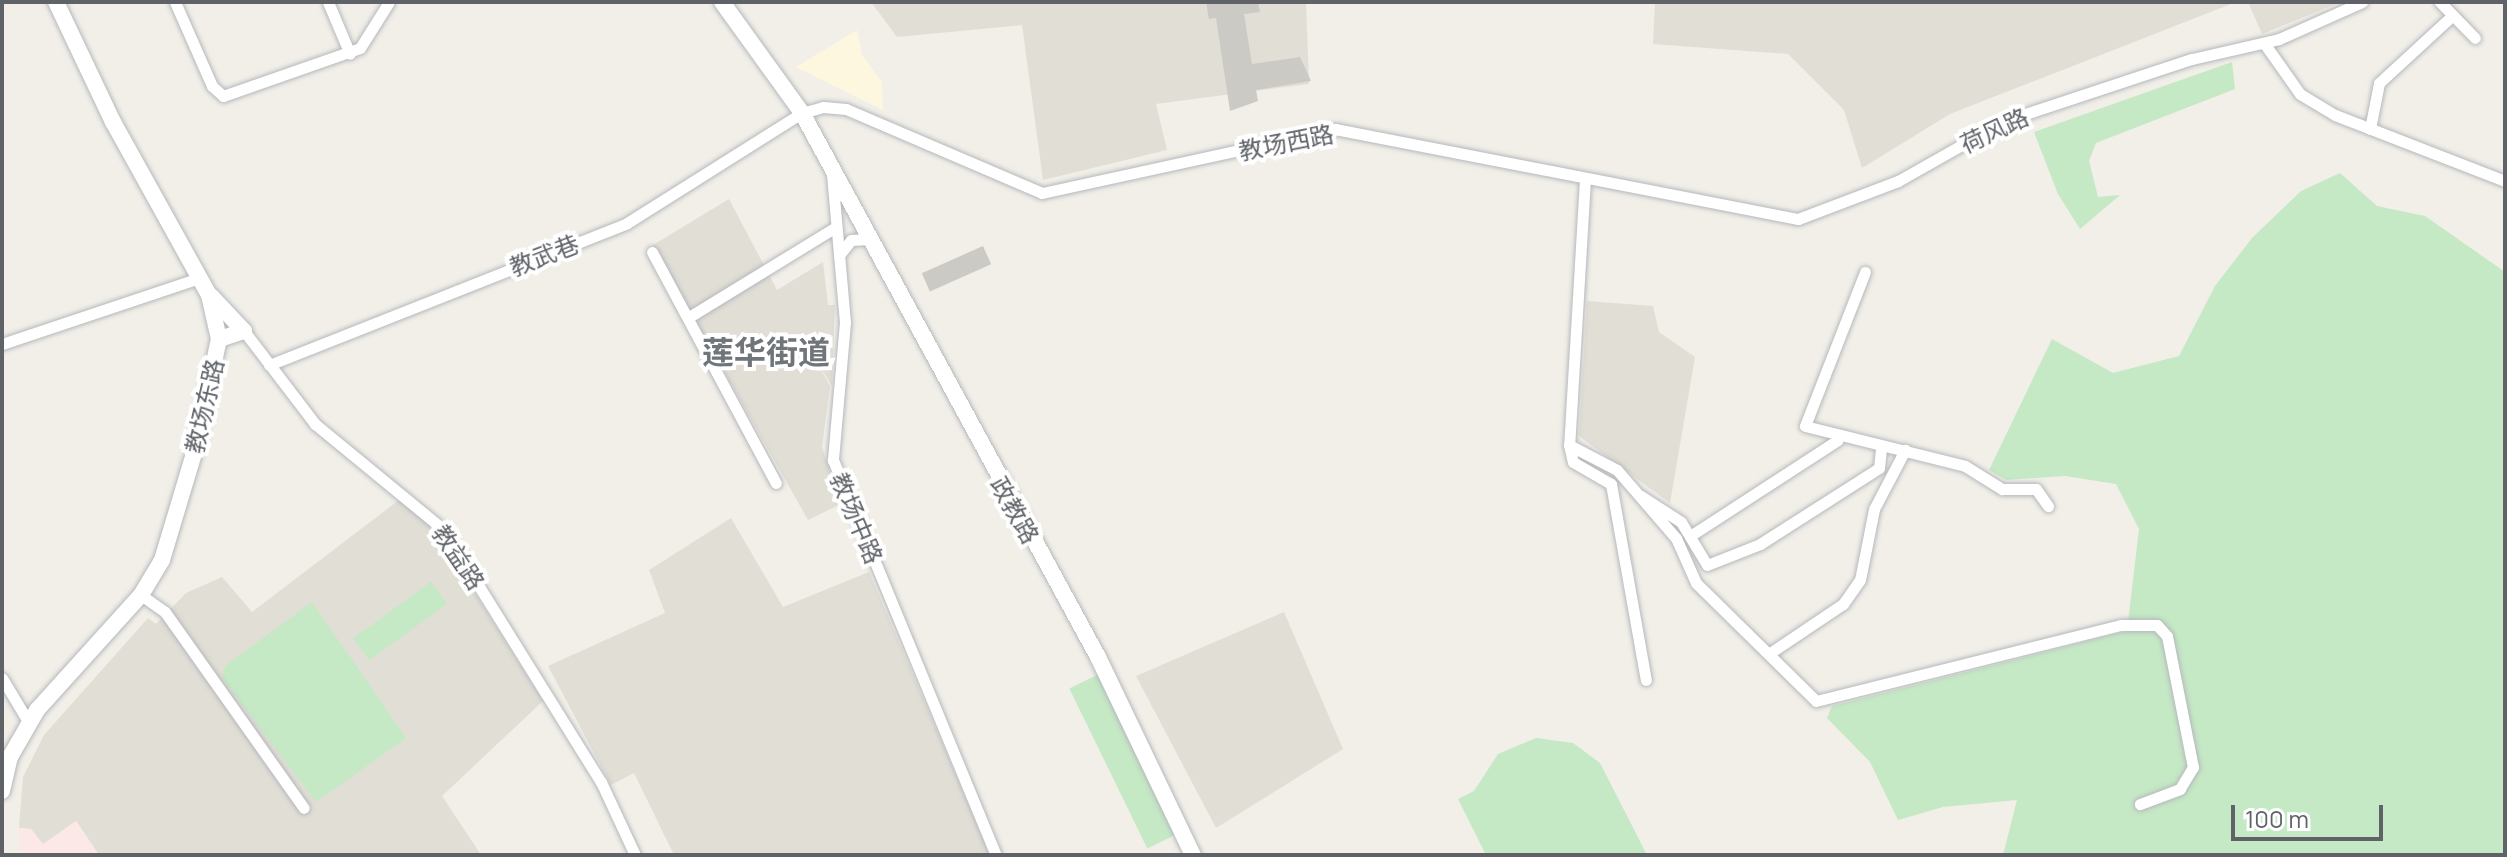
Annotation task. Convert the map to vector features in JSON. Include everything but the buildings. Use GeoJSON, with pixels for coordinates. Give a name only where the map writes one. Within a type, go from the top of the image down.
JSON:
{"type":"FeatureCollection","features":[{"type":"Feature","properties":{"kind":"main road","name":"教场东路"},"geometry":{"type":"LineString","coordinates":[[2,791],[10,757],[29,723],[141,595],[162,560],[192,461],[219,339],[209,295],[113,122],[56,2]]}},
{"type":"Feature","properties":{"kind":"main road","name":"教场中路"},"geometry":{"type":"LineString","coordinates":[[722,2],[802,113],[832,168]]}},
{"type":"Feature","properties":{"kind":"main road","name":"政教路"},"geometry":{"type":"LineString","coordinates":[[832,168],[1098,657],[1193,855]]}},
{"type":"Feature","properties":{"kind":"main road"},"geometry":{"type":"LineString","coordinates":[[209,295],[244,331],[219,339]]}},
{"type":"Feature","properties":{"kind":"street"},"geometry":{"type":"LineString","coordinates":[[175,2],[212,86],[223,96],[350,54],[370,38],[389,2]]}},
{"type":"Feature","properties":{"kind":"street"},"geometry":{"type":"LineString","coordinates":[[328,2],[350,54]]}},
{"type":"Feature","properties":{"kind":"street","name":"荷风路"},"geometry":{"type":"LineString","coordinates":[[1783,218],[1798,219],[1898,181],[2004,121],[2212,56],[2264,43],[2362,2]]}},
{"type":"Feature","properties":{"kind":"street"},"geometry":{"type":"LineString","coordinates":[[2440,2],[2475,38]]}},
{"type":"Feature","properties":{"kind":"street"},"geometry":{"type":"LineString","coordinates":[[2370,129],[2379,83],[2453,15]]}},
{"type":"Feature","properties":{"kind":"street"},"geometry":{"type":"LineString","coordinates":[[2264,43],[2300,94],[2370,129],[2505,181]]}},
{"type":"Feature","properties":{"kind":"street","name":"教场西路"},"geometry":{"type":"LineString","coordinates":[[802,113],[846,109],[1042,193],[1335,129],[1783,218]]}},
{"type":"Feature","properties":{"kind":"street","name":"教武巷"},"geometry":{"type":"LineString","coordinates":[[269,365],[627,223],[802,113]]}},
{"type":"Feature","properties":{"kind":"street","name":"教场中路"},"geometry":{"type":"LineString","coordinates":[[832,168],[844,359],[833,460],[996,855]]}},
{"type":"Feature","properties":{"kind":"street"},"geometry":{"type":"LineString","coordinates":[[1585,179],[1569,445],[1573,462],[1611,484],[1646,680]]}},
{"type":"Feature","properties":{"kind":"street"},"geometry":{"type":"LineString","coordinates":[[689,317],[836,227]]}},
{"type":"Feature","properties":{"kind":"street"},"geometry":{"type":"LineString","coordinates":[[838,256],[851,240],[870,239]]}},
{"type":"Feature","properties":{"kind":"street"},"geometry":{"type":"LineString","coordinates":[[652,252],[776,483]]}},
{"type":"Feature","properties":{"kind":"street"},"geometry":{"type":"LineString","coordinates":[[1865,272],[1805,426],[1838,440],[1881,449],[1905,450],[1965,466],[2002,489],[2036,489],[2048,506]]}},
{"type":"Feature","properties":{"kind":"street"},"geometry":{"type":"LineString","coordinates":[[2,344],[199,278]]}},
{"type":"Feature","properties":{"kind":"street","name":"教益路"},"geometry":{"type":"LineString","coordinates":[[244,331],[315,424],[444,530],[601,782],[635,855]]}},
{"type":"Feature","properties":{"kind":"street"},"geometry":{"type":"LineString","coordinates":[[1690,536],[1838,440]]}},
{"type":"Feature","properties":{"kind":"street"},"geometry":{"type":"LineString","coordinates":[[1569,445],[1617,470],[1676,538],[1696,583],[1770,653],[1801,692],[1826,702],[2121,625],[2157,625],[2167,636],[2193,767],[2180,789],[2140,804]]}},
{"type":"Feature","properties":{"kind":"street"},"geometry":{"type":"LineString","coordinates":[[1641,496],[1669,509],[1707,565],[1760,544],[1879,468],[1881,449]]}},
{"type":"Feature","properties":{"kind":"street"},"geometry":{"type":"LineString","coordinates":[[1770,653],[1843,604],[1860,580],[1874,509],[1905,450]]}},
{"type":"Feature","properties":{"kind":"street"},"geometry":{"type":"LineString","coordinates":[[141,595],[165,612],[304,808]]}},
{"type":"Feature","properties":{"kind":"street"},"geometry":{"type":"LineString","coordinates":[[2,678],[29,723]]}},
{"type":"Feature","properties":{"kind":"shaded area"},"geometry":{"type":"Polygon","coordinates":[[[871,2],[1306,2],[1309,84],[1156,104],[1167,150],[1043,180],[1022,25],[897,37],[871,2]]]}},
{"type":"Feature","properties":{"kind":"shaded area"},"geometry":{"type":"Polygon","coordinates":[[[1655,2],[2236,2],[1950,114],[1862,168],[1844,110],[1788,54],[1653,44],[1655,2]]]}},
{"type":"Feature","properties":{"kind":"shaded area"},"geometry":{"type":"Polygon","coordinates":[[[2248,2],[2341,2],[2262,34],[2248,2]]]}},
{"type":"Feature","properties":{"kind":"shaded area"},"geometry":{"type":"Polygon","coordinates":[[[857,30],[862,55],[882,82],[883,110],[796,67],[857,30]]]}},
{"type":"Feature","properties":{"kind":"shaded area"},"geometry":{"type":"Polygon","coordinates":[[[729,199],[777,290],[823,262],[828,305],[835,305],[832,386],[818,364],[830,386],[822,447],[841,504],[808,520],[653,245],[729,199]]]}},
{"type":"Feature","properties":{"kind":"shaded area"},"geometry":{"type":"Polygon","coordinates":[[[1587,301],[1653,306],[1659,332],[1695,357],[1670,503],[1579,436],[1587,301]]]}},
{"type":"Feature","properties":{"kind":"shaded area"},"geometry":{"type":"Polygon","coordinates":[[[399,500],[434,529],[543,701],[442,796],[481,855],[99,855],[76,821],[43,845],[31,829],[19,828],[23,777],[44,735],[148,618],[156,624],[186,593],[222,577],[252,612],[399,500]]]}},
{"type":"Feature","properties":{"kind":"shaded area"},"geometry":{"type":"Polygon","coordinates":[[[731,518],[783,607],[869,572],[990,855],[674,855],[634,773],[611,785],[548,666],[665,613],[649,570],[731,518]]]}},
{"type":"Feature","properties":{"kind":"shaded area"},"geometry":{"type":"Polygon","coordinates":[[[1284,612],[1343,749],[1216,828],[1136,676],[1284,612]]]}},
{"type":"Feature","properties":{"kind":"shaded area"},"geometry":{"type":"Polygon","coordinates":[[[76,821],[99,855],[20,855],[19,828],[31,829],[43,844],[76,821]]]}},
{"type":"Feature","properties":{"kind":"green space"},"geometry":{"type":"Polygon","coordinates":[[[2232,62],[2235,89],[2096,143],[2089,161],[2098,197],[2120,195],[2080,229],[2058,194],[2034,132],[2232,62]]]}},
{"type":"Feature","properties":{"kind":"green space"},"geometry":{"type":"Polygon","coordinates":[[[2340,173],[2377,206],[2425,216],[2505,272],[2505,855],[2003,855],[2017,800],[1943,807],[1898,820],[1870,762],[1827,718],[1832,706],[2127,631],[2139,529],[2116,484],[2065,476],[2006,480],[1989,470],[2052,339],[2113,373],[2179,356],[2215,286],[2252,238],[2301,191],[2340,173]]]}},
{"type":"Feature","properties":{"kind":"green space"},"geometry":{"type":"Polygon","coordinates":[[[431,582],[447,604],[369,660],[353,638],[431,582]]]}},
{"type":"Feature","properties":{"kind":"green space"},"geometry":{"type":"Polygon","coordinates":[[[312,602],[406,738],[316,802],[222,678],[225,666],[312,602]]]}},
{"type":"Feature","properties":{"kind":"green space"},"geometry":{"type":"Polygon","coordinates":[[[1099,674],[1177,834],[1147,848],[1069,688],[1099,674]]]}},
{"type":"Feature","properties":{"kind":"green space"},"geometry":{"type":"Polygon","coordinates":[[[1536,738],[1573,743],[1600,763],[1647,855],[1486,855],[1458,799],[1474,791],[1498,754],[1536,738]]]}},
{"type":"Feature","properties":{"kind":"district","name":"莲华街道"},"geometry":{"type":"Point","coordinates":[766,352]}}]}
